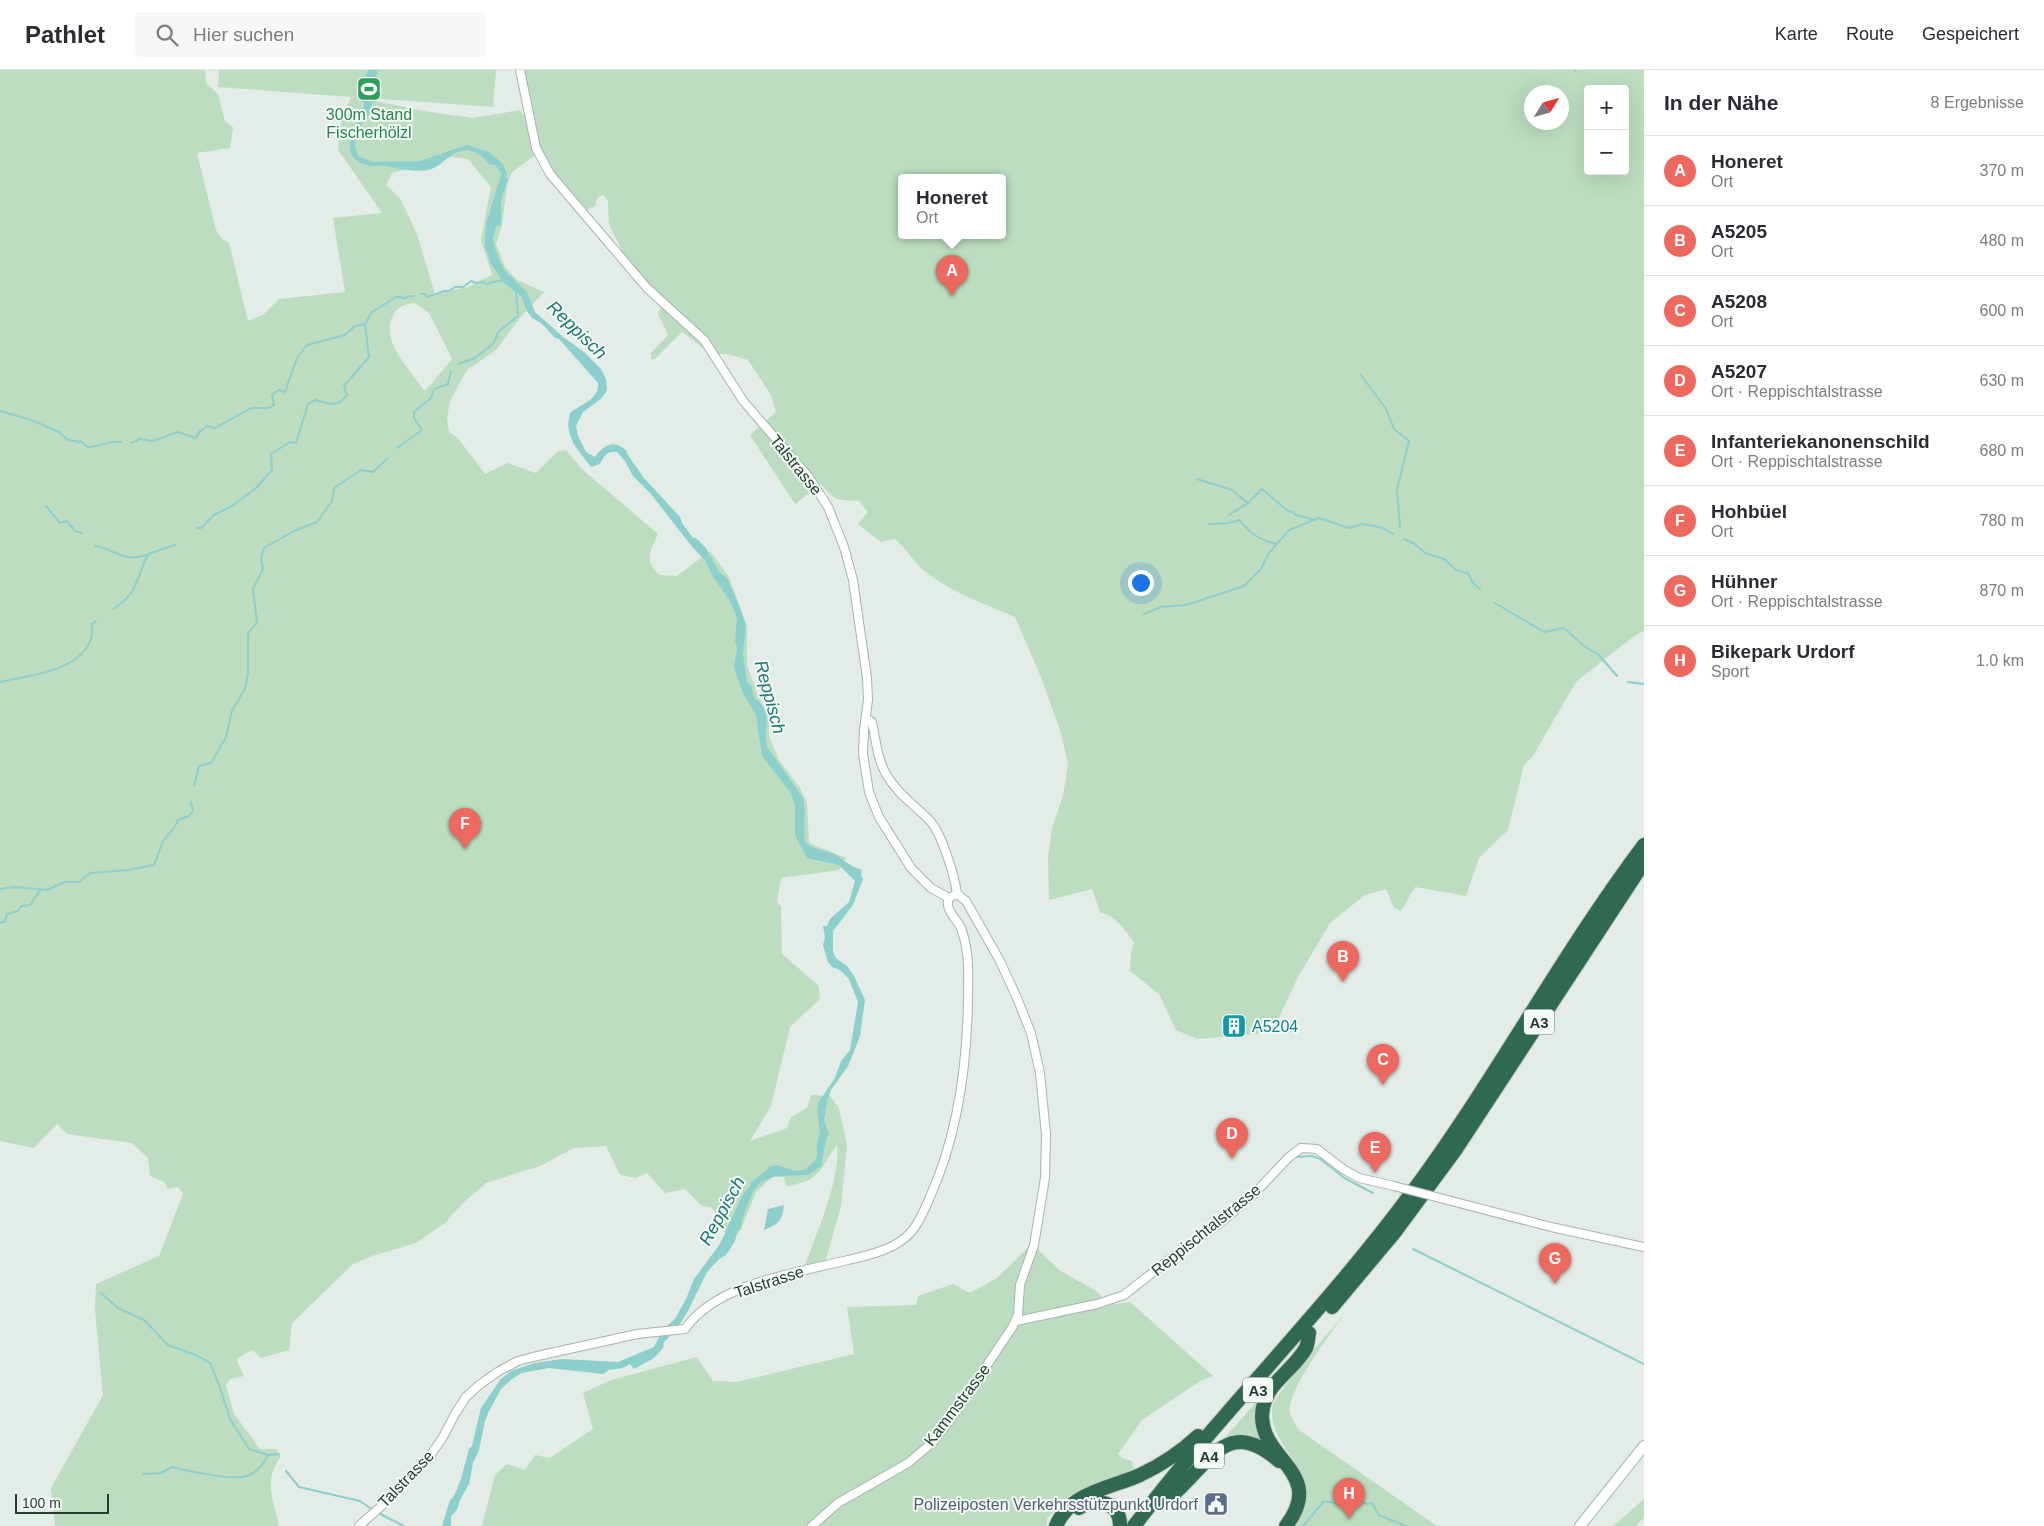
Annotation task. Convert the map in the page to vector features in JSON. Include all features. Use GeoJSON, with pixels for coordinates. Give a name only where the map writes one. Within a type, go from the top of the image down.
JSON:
{"type":"FeatureCollection","features":[{"type":"Feature","properties":{"kind":"highway","name":"A3"},"geometry":{"type":"LineString","coordinates":[[1134,1526],[1178,1471],[1356,1263],[1432,1166],[1492,1078],[1579,938],[1644,845]]}},
{"type":"Feature","properties":{"kind":"highway","name":"A3"},"geometry":{"type":"LineString","coordinates":[[1145,1526],[1213,1442],[1394,1233],[1447,1162],[1500,1084],[1644,862]]}},
{"type":"Feature","properties":{"kind":"highway"},"geometry":{"type":"LineString","coordinates":[[1282,1526],[1292,1510],[1294,1487],[1288,1471],[1271,1450],[1262,1419],[1264,1403],[1275,1383],[1306,1347],[1309,1333]]}},
{"type":"Feature","properties":{"kind":"highway","name":"A4"},"geometry":{"type":"LineString","coordinates":[[1056,1526],[1067,1509],[1080,1499],[1137,1476],[1169,1459],[1196,1438],[1233,1398],[1248,1389]]}},
{"type":"Feature","properties":{"kind":"highway","name":"A4"},"geometry":{"type":"LineString","coordinates":[[1162,1503],[1181,1487],[1204,1461],[1220,1447],[1243,1442],[1271,1450]]}},
{"type":"Feature","properties":{"kind":"highway"},"geometry":{"type":"LineString","coordinates":[[1271,1450],[1291,1469],[1298,1486],[1298,1504],[1286,1526]]}},
{"type":"Feature","properties":{"kind":"highway"},"geometry":{"type":"LineString","coordinates":[[1064,1526],[1075,1511],[1088,1503],[1095,1502],[1102,1502],[1113,1508],[1120,1518],[1120,1526]]}},
{"type":"Feature","properties":{"kind":"main road"},"geometry":{"type":"LineString","coordinates":[[1580,1526],[1644,1446]]}},
{"type":"Feature","properties":{"kind":"street","name":"Talstrasse"},"geometry":{"type":"LineString","coordinates":[[359,1526],[385,1503],[427,1458],[440,1442],[454,1414],[466,1397],[496,1373],[528,1358],[655,1332],[685,1329],[702,1309],[726,1296],[791,1274],[876,1252],[901,1241],[915,1227],[928,1202],[946,1158],[953,1130],[965,1057],[968,1008],[968,954],[961,929],[948,908],[953,896],[937,892],[915,873],[877,811],[869,792],[864,768],[863,746],[868,700],[867,678],[850,568],[839,533],[824,500],[804,471],[744,402],[704,340],[647,288],[553,179],[536,148],[520,70]]}},
{"type":"Feature","properties":{"kind":"street"},"geometry":{"type":"LineString","coordinates":[[866,718],[872,722],[877,752],[887,776],[894,786],[929,820],[938,832],[955,882],[953,896],[966,901],[1010,982],[1031,1033],[1040,1074],[1046,1135],[1045,1178],[1034,1245],[1020,1285],[1016,1321]]}},
{"type":"Feature","properties":{"kind":"street","name":"Reppischtalstrasse"},"geometry":{"type":"LineString","coordinates":[[1016,1321],[1097,1304],[1124,1295],[1174,1255],[1220,1223],[1252,1195],[1289,1157],[1301,1148],[1317,1149],[1343,1169],[1359,1178],[1552,1227],[1644,1247]]}},
{"type":"Feature","properties":{"kind":"street","name":"Kammstrasse"},"geometry":{"type":"LineString","coordinates":[[812,1526],[838,1503],[908,1463],[933,1442],[950,1420],[1016,1321]]}},
{"type":"Feature","properties":{"kind":"green space"},"geometry":{"type":"Polygon","coordinates":[[[0,70],[205,70],[206,83],[218,94],[225,121],[233,127],[230,148],[197,153],[216,230],[222,239],[229,243],[248,321],[264,314],[279,299],[345,292],[333,218],[382,213],[338,150],[341,123],[351,97],[218,87],[219,70],[496,70],[493,107],[357,97],[423,111],[473,118],[520,110],[523,115],[531,111],[522,70],[1644,70],[1644,631],[1634,636],[1576,682],[1533,756],[1524,765],[1508,830],[1479,858],[1466,896],[1415,887],[1401,911],[1394,908],[1386,889],[1365,895],[1330,923],[1298,977],[1276,1024],[1257,1034],[1197,1039],[1176,1030],[1159,994],[1130,971],[1134,942],[1115,920],[1100,912],[1092,889],[1049,900],[1048,857],[1052,828],[1063,796],[1068,764],[1061,733],[1041,677],[1015,617],[970,598],[937,580],[923,569],[895,539],[881,542],[858,524],[868,512],[859,501],[833,497],[821,484],[795,504],[750,435],[776,412],[771,395],[748,360],[728,354],[711,354],[682,332],[655,359],[651,359],[651,353],[668,335],[658,314],[665,302],[621,255],[623,253],[609,224],[608,201],[603,195],[598,197],[595,206],[587,210],[560,179],[557,179],[546,162],[534,156],[512,172],[507,184],[502,225],[496,244],[505,267],[517,280],[544,292],[519,319],[496,350],[467,370],[450,401],[447,418],[449,432],[457,437],[485,474],[507,463],[536,473],[558,451],[566,450],[582,469],[658,534],[651,551],[650,560],[651,565],[660,575],[677,576],[710,551],[729,577],[747,627],[747,665],[757,693],[769,717],[769,737],[779,760],[800,788],[807,803],[809,843],[846,858],[839,870],[781,878],[777,902],[781,907],[782,954],[819,986],[820,999],[790,1027],[771,1106],[750,1141],[787,1128],[791,1117],[807,1108],[811,1095],[830,1096],[839,1108],[847,1145],[841,1206],[825,1263],[804,1268],[831,1190],[837,1159],[837,1145],[818,1173],[806,1181],[786,1186],[784,1177],[772,1177],[756,1192],[741,1229],[734,1240],[723,1231],[721,1220],[711,1207],[702,1206],[685,1189],[665,1193],[647,1173],[636,1178],[620,1175],[606,1146],[574,1148],[540,1166],[486,1183],[464,1202],[446,1222],[416,1243],[372,1256],[353,1264],[292,1323],[289,1350],[261,1358],[252,1350],[236,1359],[244,1376],[230,1379],[226,1385],[234,1414],[260,1449],[276,1449],[281,1456],[272,1474],[271,1482],[272,1498],[279,1526],[55,1526],[51,1488],[103,1395],[95,1310],[96,1284],[159,1256],[183,1194],[178,1187],[168,1189],[164,1182],[150,1176],[148,1158],[132,1143],[67,1134],[57,1124],[34,1148],[0,1141],[0,70]],[[451,157],[392,173],[386,185],[400,198],[417,234],[435,294],[468,287],[492,275],[481,240],[491,187],[468,159],[451,157]],[[415,303],[407,304],[396,311],[391,321],[390,335],[394,347],[402,360],[425,391],[452,359],[429,313],[415,303]]]}},
{"type":"Feature","properties":{"kind":"green space"},"geometry":{"type":"Polygon","coordinates":[[[1032,1244],[1059,1270],[1096,1291],[1109,1305],[1130,1302],[1213,1376],[1200,1381],[1142,1420],[1118,1454],[1122,1458],[1132,1461],[1134,1469],[1066,1498],[1047,1519],[1047,1526],[482,1526],[495,1475],[507,1464],[525,1470],[535,1455],[550,1458],[593,1429],[583,1393],[611,1380],[697,1357],[713,1381],[737,1382],[854,1354],[847,1307],[916,1305],[918,1296],[953,1284],[970,1293],[997,1278],[1032,1244]]]}},
{"type":"Feature","properties":{"kind":"green space"},"geometry":{"type":"Polygon","coordinates":[[[1343,1316],[1319,1349],[1295,1391],[1291,1403],[1291,1417],[1299,1430],[1437,1526],[1292,1526],[1302,1515],[1307,1493],[1299,1469],[1284,1447],[1273,1423],[1272,1409],[1291,1377],[1343,1316]]]}},
{"type":"Feature","properties":{"kind":"green space"},"geometry":{"type":"Polygon","coordinates":[[[1258,1400],[1269,1449],[1222,1441],[1258,1400]]]}},
{"type":"Feature","properties":{"kind":"green space"},"geometry":{"type":"Polygon","coordinates":[[[1644,1499],[1644,1518],[1635,1526],[1613,1526],[1644,1499]]]}},
{"type":"Feature","properties":{"kind":"water"},"geometry":{"type":"Polygon","coordinates":[[[368,70],[377,70],[370,113],[362,123],[356,138],[355,148],[358,156],[373,162],[420,161],[467,145],[489,152],[503,164],[508,180],[501,200],[501,225],[496,226],[493,239],[496,252],[504,270],[527,292],[535,312],[563,337],[584,352],[601,369],[606,379],[607,390],[602,398],[583,412],[576,426],[578,436],[586,452],[595,457],[602,449],[613,444],[626,450],[643,477],[680,517],[693,538],[696,538],[706,548],[719,572],[727,578],[746,625],[743,654],[747,682],[752,687],[754,698],[761,704],[766,716],[766,741],[768,748],[803,798],[805,841],[812,847],[833,854],[862,870],[861,875],[863,879],[853,905],[833,931],[833,952],[836,958],[847,966],[854,976],[865,1000],[860,1036],[848,1066],[831,1090],[827,1101],[824,1121],[829,1133],[821,1166],[809,1175],[776,1176],[761,1182],[754,1190],[735,1241],[726,1255],[719,1259],[707,1272],[677,1329],[664,1342],[663,1348],[654,1358],[634,1369],[630,1364],[623,1368],[609,1370],[603,1374],[549,1368],[522,1373],[501,1389],[485,1421],[469,1484],[457,1510],[451,1516],[451,1526],[442,1526],[450,1500],[454,1496],[461,1479],[469,1449],[472,1446],[481,1408],[500,1380],[511,1371],[534,1363],[562,1359],[618,1362],[654,1347],[659,1337],[658,1334],[675,1319],[694,1279],[720,1244],[743,1194],[751,1185],[750,1183],[771,1166],[776,1165],[796,1171],[804,1170],[814,1162],[817,1157],[817,1143],[820,1133],[817,1111],[818,1103],[835,1078],[841,1061],[850,1050],[858,1002],[849,979],[828,962],[823,945],[825,937],[823,926],[827,926],[830,919],[849,902],[855,881],[839,865],[807,858],[795,835],[795,806],[791,793],[762,756],[756,715],[743,693],[736,674],[734,666],[737,648],[735,641],[737,618],[730,601],[712,575],[705,560],[693,548],[651,494],[633,476],[625,461],[617,452],[608,453],[600,464],[591,467],[574,445],[568,425],[570,413],[593,397],[598,389],[598,383],[559,339],[555,338],[541,323],[532,318],[527,311],[522,297],[503,282],[490,262],[485,246],[486,224],[501,173],[495,165],[490,165],[472,151],[465,150],[455,153],[433,169],[422,171],[386,166],[369,166],[358,161],[350,150],[350,143],[362,115],[361,111],[364,108],[363,83],[368,70]]]}},
{"type":"Feature","properties":{"kind":"water"},"geometry":{"type":"Polygon","coordinates":[[[784,1205],[779,1221],[764,1230],[768,1209],[784,1205]]]}},
{"type":"Feature","properties":{"kind":"waterway"},"geometry":{"type":"LineString","coordinates":[[421,294],[425,294],[427,297],[449,291],[455,287],[463,287],[471,281],[486,284],[502,280]]}},
{"type":"Feature","properties":{"kind":"waterway"},"geometry":{"type":"LineString","coordinates":[[458,364],[475,358],[493,344],[499,331],[518,316],[516,291]]}},
{"type":"Feature","properties":{"kind":"waterway"},"geometry":{"type":"LineString","coordinates":[[131,443],[140,439],[153,441],[178,432],[196,438],[199,432],[207,426],[215,428],[251,408],[269,408],[274,405],[272,394],[279,390],[285,392],[297,358],[307,345],[345,335],[355,326],[365,324],[372,312],[396,297],[405,299],[408,296],[414,296]]}},
{"type":"Feature","properties":{"kind":"waterway"},"geometry":{"type":"LineString","coordinates":[[198,528],[201,528],[214,515],[232,506],[256,488],[272,470],[271,454],[290,442],[296,443],[308,404],[316,400],[333,404],[344,399],[347,395],[344,386],[369,357],[365,324]]}},
{"type":"Feature","properties":{"kind":"waterway"},"geometry":{"type":"LineString","coordinates":[[397,448],[422,430],[414,418],[414,412],[431,398],[434,389],[448,384],[451,371]]}},
{"type":"Feature","properties":{"kind":"waterway"},"geometry":{"type":"LineString","coordinates":[[1361,375],[1386,409],[1394,429],[1409,441],[1397,490],[1400,527]]}},
{"type":"Feature","properties":{"kind":"waterway"},"geometry":{"type":"LineString","coordinates":[[0,411],[31,420],[59,432],[68,440],[82,442],[88,447],[121,442]]}},
{"type":"Feature","properties":{"kind":"waterway"},"geometry":{"type":"LineString","coordinates":[[194,786],[199,766],[211,763],[226,737],[232,711],[245,689],[248,674],[248,633],[257,623],[253,589],[263,569],[261,559],[264,548],[294,531],[317,522],[332,501],[334,488],[361,470],[373,472],[388,458]]}},
{"type":"Feature","properties":{"kind":"waterway"},"geometry":{"type":"LineString","coordinates":[[1197,479],[1232,490],[1248,503],[1262,489],[1288,511],[1315,520]]}},
{"type":"Feature","properties":{"kind":"waterway"},"geometry":{"type":"LineString","coordinates":[[1229,515],[1248,503]]}},
{"type":"Feature","properties":{"kind":"waterway"},"geometry":{"type":"LineString","coordinates":[[46,506],[60,523],[67,521],[75,531],[82,533]]}},
{"type":"Feature","properties":{"kind":"waterway"},"geometry":{"type":"LineString","coordinates":[[1144,614],[1161,607],[1186,605],[1244,586],[1261,569],[1269,553],[1289,530],[1319,518],[1349,528],[1362,524],[1374,526],[1383,528],[1393,534]]}},
{"type":"Feature","properties":{"kind":"waterway"},"geometry":{"type":"LineString","coordinates":[[1209,524],[1229,523],[1239,520],[1256,536],[1277,544]]}},
{"type":"Feature","properties":{"kind":"waterway"},"geometry":{"type":"LineString","coordinates":[[1404,539],[1415,544],[1425,553],[1444,559],[1456,570],[1468,573],[1473,583],[1480,589]]}},
{"type":"Feature","properties":{"kind":"waterway"},"geometry":{"type":"LineString","coordinates":[[113,609],[132,592],[148,554],[175,545]]}},
{"type":"Feature","properties":{"kind":"waterway"},"geometry":{"type":"LineString","coordinates":[[95,546],[124,556],[138,557],[147,555]]}},
{"type":"Feature","properties":{"kind":"waterway"},"geometry":{"type":"LineString","coordinates":[[1495,603],[1544,632],[1564,628],[1584,646],[1599,655],[1617,676]]}},
{"type":"Feature","properties":{"kind":"waterway"},"geometry":{"type":"LineString","coordinates":[[0,682],[52,670],[76,659],[85,650],[91,639],[92,624],[96,621]]}},
{"type":"Feature","properties":{"kind":"waterway"},"geometry":{"type":"LineString","coordinates":[[1628,682],[1644,684]]}},
{"type":"Feature","properties":{"kind":"waterway"},"geometry":{"type":"LineString","coordinates":[[0,889],[15,887],[47,890],[65,882],[79,882],[90,873],[128,870],[154,865],[163,841],[178,820],[189,816],[193,811],[191,802]]}},
{"type":"Feature","properties":{"kind":"waterway"},"geometry":{"type":"LineString","coordinates":[[0,923],[5,921],[7,914],[18,911],[21,906],[30,905],[41,889]]}},
{"type":"Feature","properties":{"kind":"waterway"},"geometry":{"type":"LineString","coordinates":[[1295,1157],[1312,1156],[1320,1159],[1346,1179],[1373,1193]]}},
{"type":"Feature","properties":{"kind":"waterway"},"geometry":{"type":"LineString","coordinates":[[1413,1249],[1644,1364]]}},
{"type":"Feature","properties":{"kind":"waterway"},"geometry":{"type":"LineString","coordinates":[[101,1293],[118,1308],[144,1320],[168,1345],[196,1355],[210,1363],[230,1419],[249,1449],[268,1455],[279,1454]]}},
{"type":"Feature","properties":{"kind":"waterway"},"geometry":{"type":"LineString","coordinates":[[143,1474],[161,1473],[172,1467],[212,1475],[243,1477],[256,1471],[268,1455]]}},
{"type":"Feature","properties":{"kind":"waterway"},"geometry":{"type":"LineString","coordinates":[[286,1471],[299,1487],[360,1501],[373,1510]]}},
{"type":"Feature","properties":{"kind":"waterway"},"geometry":{"type":"LineString","coordinates":[[1303,1526],[1324,1501],[1345,1505],[1352,1497],[1367,1504],[1372,1503],[1379,1515],[1406,1526]]}},
{"type":"Feature","properties":{"kind":"waterway"},"geometry":{"type":"LineString","coordinates":[[378,1513],[404,1526]]}},
{"type":"Feature","properties":{"kind":"place","name":"300m Stand Fischerhölzl"},"geometry":{"type":"Point","coordinates":[369,89]}},
{"type":"Feature","properties":{"kind":"place","name":"Honeret"},"geometry":{"type":"Point","coordinates":[952,296]}},
{"type":"Feature","properties":{"kind":"place","name":"Hohbüel"},"geometry":{"type":"Point","coordinates":[465,849]}},
{"type":"Feature","properties":{"kind":"place","name":"A5205"},"geometry":{"type":"Point","coordinates":[1343,982]}},
{"type":"Feature","properties":{"kind":"place","name":"A5204"},"geometry":{"type":"Point","coordinates":[1234,1026]}},
{"type":"Feature","properties":{"kind":"place","name":"A5208"},"geometry":{"type":"Point","coordinates":[1383,1085]}},
{"type":"Feature","properties":{"kind":"place","name":"A5207"},"geometry":{"type":"Point","coordinates":[1232,1159]}},
{"type":"Feature","properties":{"kind":"place","name":"Infanteriekanonenschild"},"geometry":{"type":"Point","coordinates":[1375,1173]}},
{"type":"Feature","properties":{"kind":"place","name":"Hühner"},"geometry":{"type":"Point","coordinates":[1555,1284]}},
{"type":"Feature","properties":{"kind":"place","name":"Polizeiposten Verkehrsstützpunkt Urdorf"},"geometry":{"type":"Point","coordinates":[1216,1504]}},
{"type":"Feature","properties":{"kind":"place","name":"Bikepark Urdorf"},"geometry":{"type":"Point","coordinates":[1349,1519]}},
{"type":"Feature","properties":{"kind":"water label","name":"Reppisch"},"geometry":{"type":"Point","coordinates":[577,330]}},
{"type":"Feature","properties":{"kind":"water label","name":"Reppisch"},"geometry":{"type":"Point","coordinates":[770,697]}},
{"type":"Feature","properties":{"kind":"water label","name":"Reppisch"},"geometry":{"type":"Point","coordinates":[722,1211]}}]}
